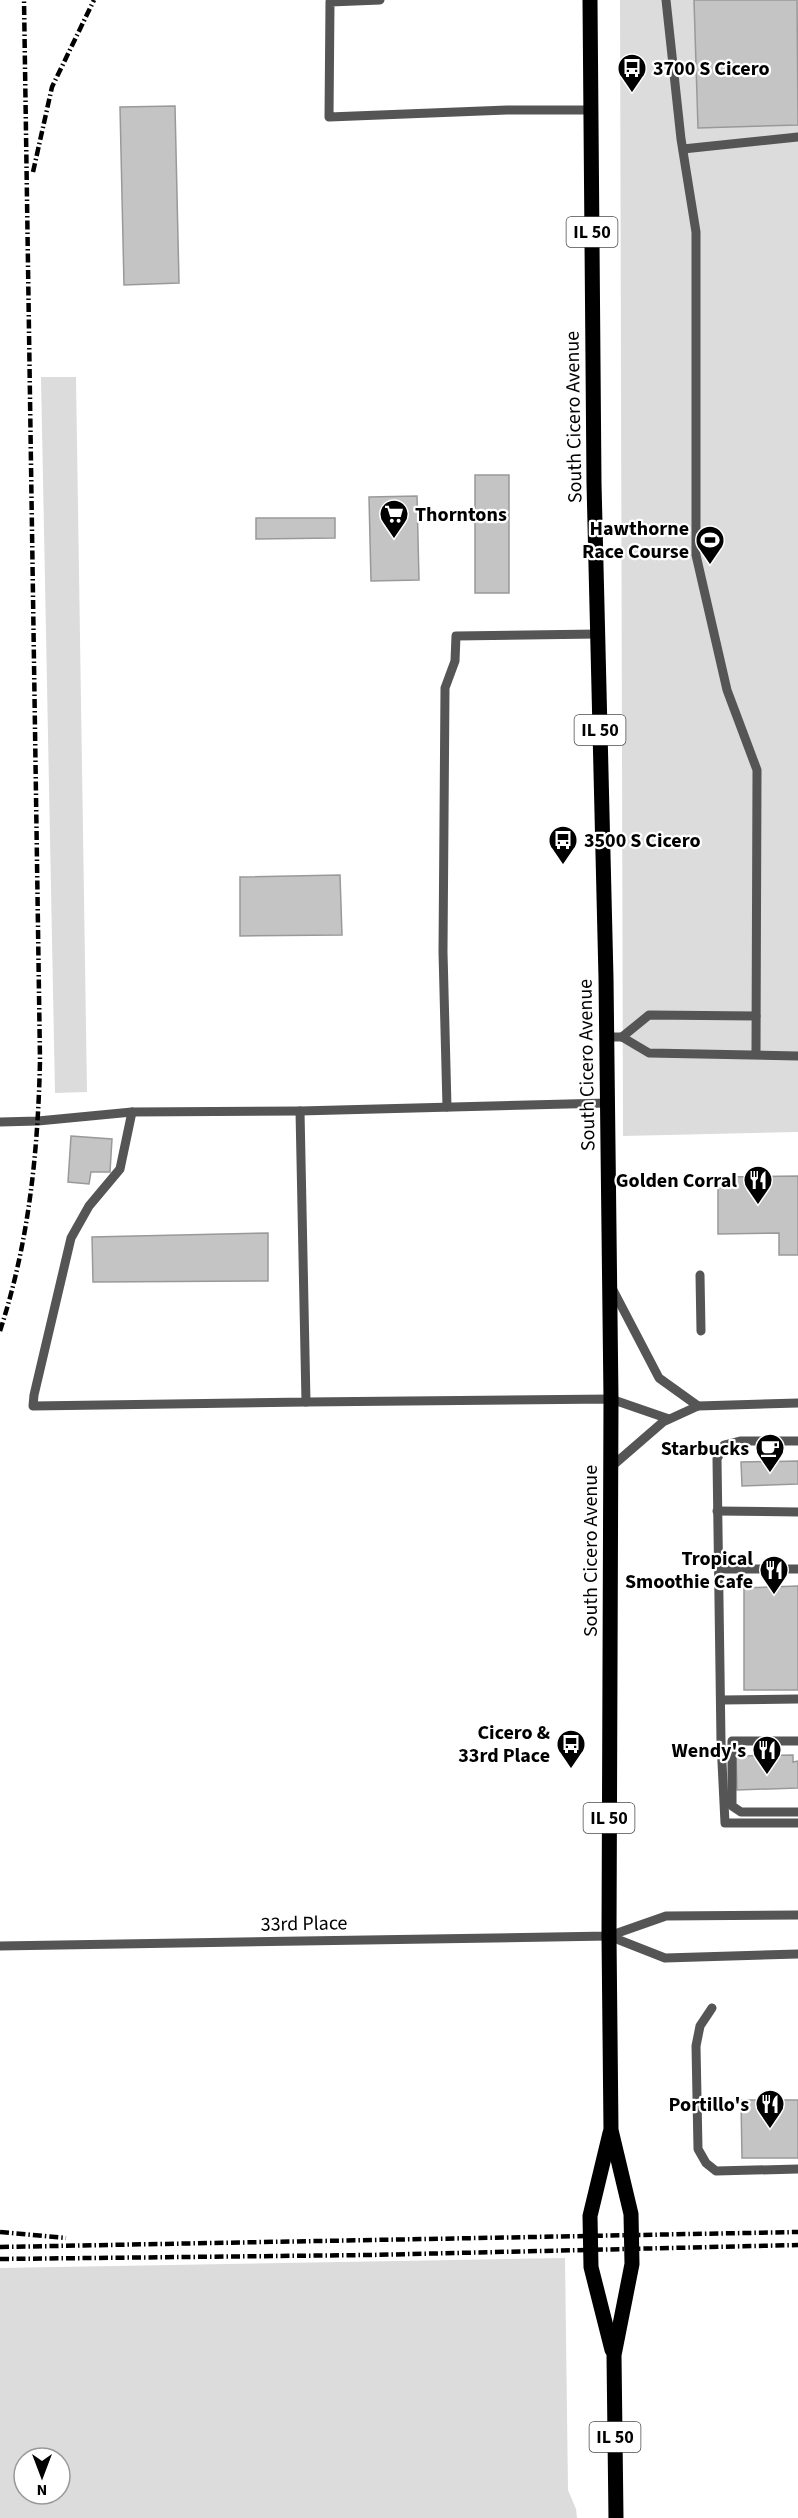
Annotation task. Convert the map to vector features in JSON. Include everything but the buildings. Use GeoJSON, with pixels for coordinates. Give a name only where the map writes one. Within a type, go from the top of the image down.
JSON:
{"type":"FeatureCollection","features":[{"type":"Feature","properties":{"kind":"main road","name":"South Cicero Avenue"},"geometry":{"type":"LineString","coordinates":[[590,0],[598,634],[610,1284],[611,2130],[631,2214],[632,2264],[614,2355],[616,2518]]}},
{"type":"Feature","properties":{"kind":"main road","name":"South Cicero Avenue"},"geometry":{"type":"LineString","coordinates":[[611,2130],[590,2216],[591,2266],[614,2355]]}},
{"type":"Feature","properties":{"kind":"lane"},"geometry":{"type":"LineString","coordinates":[[380,0],[330,3],[329,117],[507,110],[591,110]]}},
{"type":"Feature","properties":{"kind":"lane"},"geometry":{"type":"LineString","coordinates":[[666,0],[683,149],[696,232],[696,555],[728,690],[757,770],[756,1053]]}},
{"type":"Feature","properties":{"kind":"lane"},"geometry":{"type":"LineString","coordinates":[[683,149],[798,137]]}},
{"type":"Feature","properties":{"kind":"lane"},"geometry":{"type":"LineString","coordinates":[[447,1107],[443,952],[445,688],[455,661],[456,636],[598,634]]}},
{"type":"Feature","properties":{"kind":"lane"},"geometry":{"type":"LineString","coordinates":[[622,1037],[649,1015],[756,1016]]}},
{"type":"Feature","properties":{"kind":"lane"},"geometry":{"type":"LineString","coordinates":[[606,1037],[622,1037],[650,1053],[756,1053],[798,1056]]}},
{"type":"Feature","properties":{"kind":"lane"},"geometry":{"type":"LineString","coordinates":[[0,1122],[38,1121],[132,1112],[300,1112],[607,1102]]}},
{"type":"Feature","properties":{"kind":"lane"},"geometry":{"type":"LineString","coordinates":[[132,1112],[120,1169],[89,1206],[71,1238],[33,1406],[611,1399],[669,1419]]}},
{"type":"Feature","properties":{"kind":"lane"},"geometry":{"type":"LineString","coordinates":[[300,1112],[306,1402]]}},
{"type":"Feature","properties":{"kind":"lane"},"geometry":{"type":"LineString","coordinates":[[700,1275],[701,1331]]}},
{"type":"Feature","properties":{"kind":"lane"},"geometry":{"type":"LineString","coordinates":[[610,1284],[659,1378],[699,1406]]}},
{"type":"Feature","properties":{"kind":"lane"},"geometry":{"type":"LineString","coordinates":[[611,1467],[669,1419],[699,1406],[798,1404]]}},
{"type":"Feature","properties":{"kind":"lane"},"geometry":{"type":"LineString","coordinates":[[798,1441],[740,1441],[724,1445],[717,1459],[724,1823],[798,1823]]}},
{"type":"Feature","properties":{"kind":"lane"},"geometry":{"type":"LineString","coordinates":[[717,1511],[798,1512]]}},
{"type":"Feature","properties":{"kind":"lane"},"geometry":{"type":"LineString","coordinates":[[719,1569],[798,1569]]}},
{"type":"Feature","properties":{"kind":"lane"},"geometry":{"type":"LineString","coordinates":[[722,1700],[798,1699]]}},
{"type":"Feature","properties":{"kind":"lane"},"geometry":{"type":"LineString","coordinates":[[798,1741],[732,1742],[731,1786],[732,1806],[741,1812],[798,1812]]}},
{"type":"Feature","properties":{"kind":"lane","name":"33rd Place"},"geometry":{"type":"LineString","coordinates":[[0,1946],[609,1936],[666,1916],[798,1915]]}},
{"type":"Feature","properties":{"kind":"lane","name":"33rd Place"},"geometry":{"type":"LineString","coordinates":[[609,1936],[665,1958],[798,1954]]}},
{"type":"Feature","properties":{"kind":"lane"},"geometry":{"type":"LineString","coordinates":[[712,2008],[700,2026],[696,2046],[698,2149],[706,2163],[716,2171],[798,2169]]}},
{"type":"Feature","properties":{"kind":"shaded area","name":"Hawthorne Race Course"},"geometry":{"type":"Polygon","coordinates":[[[620,0],[798,0],[798,1132],[623,1136],[620,0]]]}},
{"type":"Feature","properties":{"kind":"shaded area"},"geometry":{"type":"Polygon","coordinates":[[[41,377],[76,377],[87,1092],[55,1093],[41,377]]]}},
{"type":"Feature","properties":{"kind":"shaded area"},"geometry":{"type":"Polygon","coordinates":[[[565,2258],[568,2490],[576,2509],[577,2518],[0,2518],[0,2268],[565,2258]]]}},
{"type":"Feature","properties":{"kind":"railway"},"geometry":{"type":"LineString","coordinates":[[0,1331],[18,1264],[30,1197],[37,1129],[40,1060],[24,0]]}},
{"type":"Feature","properties":{"kind":"railway"},"geometry":{"type":"LineString","coordinates":[[33,172],[52,87],[94,0]]}},
{"type":"Feature","properties":{"kind":"railway"},"geometry":{"type":"LineString","coordinates":[[0,2232],[66,2238]]}},
{"type":"Feature","properties":{"kind":"railway"},"geometry":{"type":"LineString","coordinates":[[0,2247],[798,2232]]}},
{"type":"Feature","properties":{"kind":"railway"},"geometry":{"type":"LineString","coordinates":[[0,2259],[370,2255],[798,2245]]}},
{"type":"Feature","properties":{"kind":"place","name":"3700 S Cicero"},"geometry":{"type":"Point","coordinates":[632,94]}},
{"type":"Feature","properties":{"kind":"place","name":"Thorntons"},"geometry":{"type":"Point","coordinates":[394,540]}},
{"type":"Feature","properties":{"kind":"place","name":"Hawthorne Race Course"},"geometry":{"type":"Point","coordinates":[710,566]}},
{"type":"Feature","properties":{"kind":"place","name":"3500 S Cicero"},"geometry":{"type":"Point","coordinates":[563,866]}},
{"type":"Feature","properties":{"kind":"place","name":"Golden Corral"},"geometry":{"type":"Point","coordinates":[758,1206]}},
{"type":"Feature","properties":{"kind":"place","name":"Starbucks"},"geometry":{"type":"Point","coordinates":[770,1474]}},
{"type":"Feature","properties":{"kind":"place","name":"Tropical Smoothie Cafe"},"geometry":{"type":"Point","coordinates":[774,1596]}},
{"type":"Feature","properties":{"kind":"place","name":"Cicero & 33rd Place"},"geometry":{"type":"Point","coordinates":[571,1770]}},
{"type":"Feature","properties":{"kind":"place","name":"Wendy's"},"geometry":{"type":"Point","coordinates":[767,1776]}},
{"type":"Feature","properties":{"kind":"place","name":"Portillo's"},"geometry":{"type":"Point","coordinates":[770,2130]}}]}
